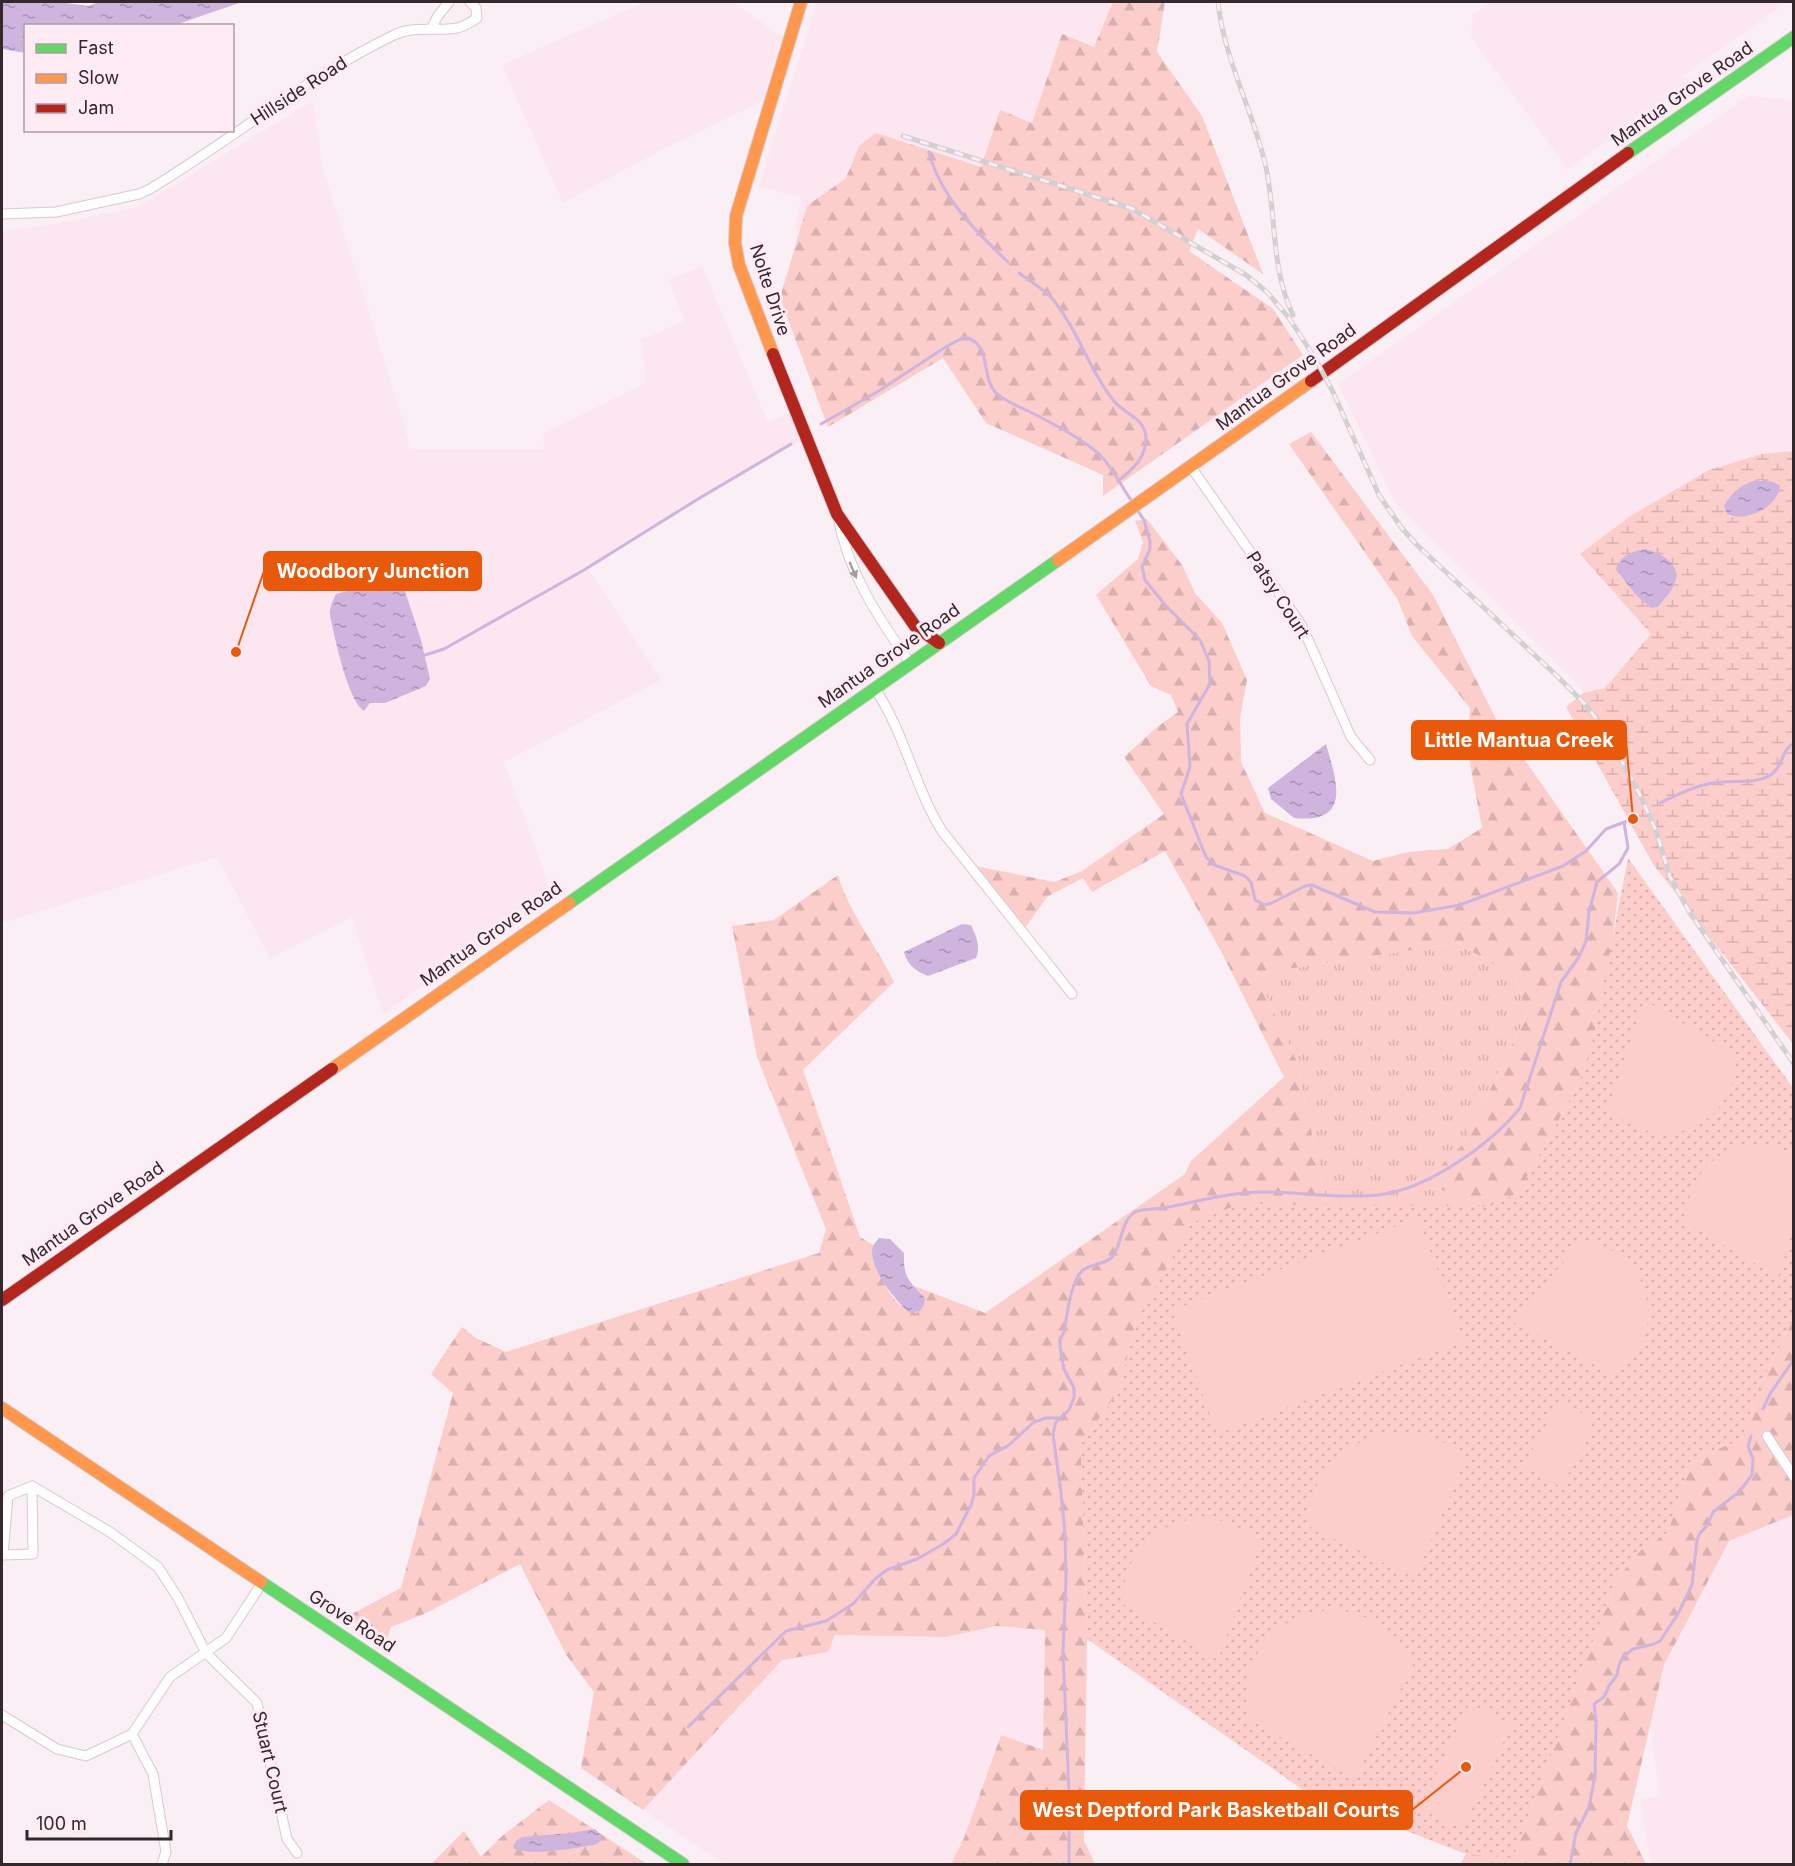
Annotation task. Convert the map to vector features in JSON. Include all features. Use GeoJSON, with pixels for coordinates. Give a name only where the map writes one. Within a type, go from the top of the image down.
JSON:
{"type":"FeatureCollection","features":[{"type":"Feature","properties":{"kind":"main road","name":"Nolte Drive"},"geometry":{"type":"LineString","coordinates":[[801,2],[745,183],[736,216],[735,243],[743,275],[792,406],[837,514],[915,626],[939,643]]}},
{"type":"Feature","properties":{"kind":"main road","name":"Mantua Grove Road"},"geometry":{"type":"LineString","coordinates":[[2,1300],[1191,467],[1600,173],[1792,40]]}},
{"type":"Feature","properties":{"kind":"main road","name":"Grove Road"},"geometry":{"type":"LineString","coordinates":[[2,1408],[683,1864]]}},
{"type":"Feature","properties":{"kind":"street"},"geometry":{"type":"LineString","coordinates":[[432,28],[437,17],[449,2]]}},
{"type":"Feature","properties":{"kind":"street","name":"Hillside Road"},"geometry":{"type":"LineString","coordinates":[[2,214],[56,212],[139,194],[150,189],[342,62],[409,30],[457,28],[477,18],[476,8],[470,2]]}},
{"type":"Feature","properties":{"kind":"street","name":"Patsy Court"},"geometry":{"type":"LineString","coordinates":[[1191,467],[1302,626],[1351,736],[1370,760]]}},
{"type":"Feature","properties":{"kind":"street","name":"Nolte Drive"},"geometry":{"type":"LineString","coordinates":[[837,514],[842,542],[861,589],[876,615],[910,663]]}},
{"type":"Feature","properties":{"kind":"street"},"geometry":{"type":"LineString","coordinates":[[875,688],[887,706],[929,810],[942,831],[1072,994]]}},
{"type":"Feature","properties":{"kind":"street"},"geometry":{"type":"LineString","coordinates":[[1767,1436],[1794,1477]]}},
{"type":"Feature","properties":{"kind":"street"},"geometry":{"type":"LineString","coordinates":[[33,1485],[33,1554],[3,1555],[8,1496],[33,1485]]}},
{"type":"Feature","properties":{"kind":"street","name":"Stuart Court"},"geometry":{"type":"LineString","coordinates":[[33,1485],[110,1533],[158,1567],[178,1598],[206,1653],[257,1703],[287,1839],[297,1853]]}},
{"type":"Feature","properties":{"kind":"street"},"geometry":{"type":"LineString","coordinates":[[2,1715],[57,1749],[87,1756],[132,1734],[170,1677],[226,1638],[262,1583]]}},
{"type":"Feature","properties":{"kind":"street"},"geometry":{"type":"LineString","coordinates":[[132,1734],[153,1774],[166,1852],[162,1864]]}},
{"type":"Feature","properties":{"kind":"shaded area"},"geometry":{"type":"Polygon","coordinates":[[[645,2],[733,2],[782,37],[763,101],[663,149],[563,203],[502,65],[645,2]]]}},
{"type":"Feature","properties":{"kind":"shaded area"},"geometry":{"type":"Polygon","coordinates":[[[817,2],[1113,2],[1094,47],[1061,35],[1032,123],[1000,110],[981,167],[908,143],[848,245],[793,230],[802,198],[759,186],[817,2]]]}},
{"type":"Feature","properties":{"kind":"shaded area"},"geometry":{"type":"Polygon","coordinates":[[[1489,2],[1787,2],[1683,76],[1694,80],[1566,170],[1562,161],[1471,37],[1473,14],[1489,2]]]}},
{"type":"Feature","properties":{"kind":"shaded area"},"geometry":{"type":"Polygon","coordinates":[[[1748,96],[1793,100],[1793,451],[1762,454],[1580,554],[1651,634],[1605,688],[1583,693],[1580,686],[1396,504],[1338,384],[1748,96]]]}},
{"type":"Feature","properties":{"kind":"shaded area"},"geometry":{"type":"Polygon","coordinates":[[[313,101],[323,169],[411,449],[545,449],[542,434],[646,383],[641,340],[684,321],[669,280],[702,266],[768,423],[799,408],[809,436],[587,567],[661,680],[504,762],[553,896],[383,1014],[352,917],[270,958],[217,857],[2,923],[2,231],[50,225],[138,207],[313,101]]]}},
{"type":"Feature","properties":{"kind":"shaded area"},"geometry":{"type":"Polygon","coordinates":[[[1793,1515],[1793,1864],[1651,1864],[1640,1800],[1660,1796],[1650,1726],[1664,1665],[1729,1541],[1793,1515]]]}},
{"type":"Feature","properties":{"kind":"shaded area"},"geometry":{"type":"Polygon","coordinates":[[[996,1626],[1046,1630],[1043,1751],[1000,1735],[964,1838],[951,1864],[724,1864],[643,1810],[782,1660],[827,1652],[835,1635],[946,1637],[996,1626]]]}},
{"type":"Feature","properties":{"kind":"green space"},"geometry":{"type":"Polygon","coordinates":[[[1113,2],[1165,2],[1157,52],[1202,116],[1263,274],[1198,229],[1189,251],[1273,309],[1303,355],[1103,496],[1103,475],[986,423],[943,358],[828,427],[780,298],[807,206],[846,178],[859,146],[876,133],[981,167],[1000,110],[1032,123],[1062,34],[1094,47],[1113,2]]]}},
{"type":"Feature","properties":{"kind":"green space"},"geometry":{"type":"Polygon","coordinates":[[[1311,432],[1433,595],[1496,719],[1618,893],[1612,945],[1590,1055],[1576,1089],[1518,1193],[1489,1207],[1423,1183],[1464,1143],[1527,1014],[1515,977],[1458,943],[1256,974],[1297,1062],[1327,1206],[1239,1204],[1136,1322],[1119,1391],[1081,1444],[1087,1639],[1084,1841],[1095,1864],[951,1864],[964,1838],[1001,1735],[1043,1750],[1045,1630],[996,1626],[946,1637],[835,1635],[828,1652],[782,1660],[643,1810],[581,1768],[594,1692],[567,1656],[520,1564],[424,1614],[391,1627],[386,1642],[346,1617],[401,1588],[453,1393],[431,1374],[462,1327],[476,1338],[506,1352],[819,1253],[826,1229],[757,1057],[732,926],[774,920],[838,875],[856,917],[894,982],[803,1070],[860,1237],[873,1245],[877,1268],[894,1299],[916,1313],[924,1305],[925,1298],[914,1286],[985,1313],[1185,1174],[1191,1161],[1284,1077],[1222,953],[1165,851],[1092,892],[1083,878],[1047,897],[1025,928],[975,866],[1055,882],[1082,871],[1164,814],[1124,757],[1157,727],[1178,712],[1171,695],[1151,686],[1096,595],[1138,559],[1143,542],[1135,521],[1147,519],[1182,565],[1195,593],[1222,623],[1247,680],[1240,717],[1241,762],[1265,813],[1373,861],[1408,852],[1448,849],[1482,828],[1468,752],[1470,708],[1412,636],[1398,600],[1289,444],[1311,432]]]}},
{"type":"Feature","properties":{"kind":"green space"},"geometry":{"type":"Polygon","coordinates":[[[1793,451],[1793,1044],[1653,864],[1566,707],[1583,693],[1605,688],[1651,634],[1580,554],[1629,517],[1709,470],[1762,454],[1793,451]],[[1756,480],[1733,493],[1724,506],[1727,514],[1732,517],[1754,512],[1770,503],[1779,490],[1761,480],[1756,480]],[[1646,549],[1619,575],[1651,608],[1658,607],[1672,590],[1676,573],[1670,562],[1646,549]]]}},
{"type":"Feature","properties":{"kind":"green space"},"geometry":{"type":"Polygon","coordinates":[[[1628,858],[1793,1088],[1793,1320],[1759,1387],[1742,1440],[1692,1458],[1668,1532],[1641,1550],[1615,1581],[1513,1858],[1466,1854],[1306,1792],[1087,1639],[1081,1444],[1119,1391],[1136,1322],[1192,1223],[1239,1204],[1488,1207],[1518,1193],[1576,1089],[1590,1055],[1628,858]]]}},
{"type":"Feature","properties":{"kind":"green space"},"geometry":{"type":"Polygon","coordinates":[[[1458,943],[1515,977],[1527,1014],[1464,1143],[1424,1183],[1489,1207],[1327,1206],[1297,1062],[1256,974],[1458,943]]]}},
{"type":"Feature","properties":{"kind":"green space"},"geometry":{"type":"Polygon","coordinates":[[[1644,1000],[1735,1054],[1733,1079],[1724,1100],[1710,1116],[1692,1128],[1672,1133],[1650,1132],[1629,1124],[1609,1108],[1644,1000]]]}},
{"type":"Feature","properties":{"kind":"green space"},"geometry":{"type":"Polygon","coordinates":[[[1752,1144],[1772,1145],[1793,1153],[1793,1231],[1778,1277],[1687,1223],[1691,1194],[1703,1170],[1724,1153],[1752,1144]]]}},
{"type":"Feature","properties":{"kind":"green space"},"geometry":{"type":"Polygon","coordinates":[[[1418,1218],[1464,1341],[1217,1434],[1172,1310],[1418,1218]]]}},
{"type":"Feature","properties":{"kind":"green space"},"geometry":{"type":"Polygon","coordinates":[[[1581,1241],[1606,1248],[1625,1260],[1639,1277],[1646,1296],[1648,1317],[1643,1338],[1632,1358],[1613,1375],[1513,1322],[1581,1241]]]}},
{"type":"Feature","properties":{"kind":"green space"},"geometry":{"type":"Polygon","coordinates":[[[1793,1320],[1793,1515],[1729,1541],[1664,1665],[1627,1826],[1646,1864],[1460,1864],[1466,1854],[1513,1857],[1615,1581],[1641,1550],[1668,1532],[1692,1458],[1742,1440],[1759,1387],[1793,1320]]]}},
{"type":"Feature","properties":{"kind":"green space"},"geometry":{"type":"Polygon","coordinates":[[[1560,1401],[1594,1420],[1589,1430],[1590,1435],[1561,1487],[1523,1466],[1560,1401]]]}},
{"type":"Feature","properties":{"kind":"green space"},"geometry":{"type":"Polygon","coordinates":[[[1393,1432],[1413,1433],[1441,1441],[1466,1458],[1415,1578],[1306,1525],[1314,1490],[1332,1463],[1359,1443],[1393,1432]]]}},
{"type":"Feature","properties":{"kind":"green space"},"geometry":{"type":"Polygon","coordinates":[[[1198,1518],[1232,1524],[1260,1543],[1218,1660],[1123,1604],[1128,1572],[1143,1546],[1167,1527],[1198,1518]]]}},
{"type":"Feature","properties":{"kind":"green space"},"geometry":{"type":"Polygon","coordinates":[[[1335,1610],[1360,1615],[1382,1626],[1400,1643],[1413,1665],[1355,1779],[1248,1719],[1246,1697],[1248,1677],[1264,1643],[1294,1619],[1335,1610]]]}},
{"type":"Feature","properties":{"kind":"green space"},"geometry":{"type":"Polygon","coordinates":[[[1469,1704],[1512,1724],[1463,1829],[1420,1809],[1469,1704]]]}},
{"type":"Feature","properties":{"kind":"green space"},"geometry":{"type":"Polygon","coordinates":[[[549,1800],[647,1864],[431,1864],[464,1831],[481,1857],[502,1836],[549,1800]]]}},
{"type":"Feature","properties":{"kind":"water"},"geometry":{"type":"Polygon","coordinates":[[[2,2],[59,2],[88,6],[99,2],[242,2],[178,24],[24,24],[24,53],[2,49],[2,2]]]}},
{"type":"Feature","properties":{"kind":"water"},"geometry":{"type":"Polygon","coordinates":[[[1756,480],[1773,482],[1780,486],[1774,500],[1752,515],[1727,514],[1724,506],[1730,497],[1745,484],[1756,480]]]}},
{"type":"Feature","properties":{"kind":"water"},"geometry":{"type":"Polygon","coordinates":[[[1646,549],[1670,562],[1676,573],[1672,590],[1658,607],[1651,608],[1636,595],[1616,570],[1620,561],[1627,555],[1646,549]]]}},
{"type":"Feature","properties":{"kind":"water"},"geometry":{"type":"Polygon","coordinates":[[[391,577],[399,580],[403,585],[421,640],[430,679],[426,686],[385,703],[370,703],[364,711],[352,695],[347,682],[330,610],[336,594],[382,581],[387,585],[391,577]]]}},
{"type":"Feature","properties":{"kind":"water"},"geometry":{"type":"Polygon","coordinates":[[[1326,744],[1336,786],[1333,807],[1325,814],[1312,818],[1294,818],[1271,799],[1268,788],[1326,744]]]}},
{"type":"Feature","properties":{"kind":"water"},"geometry":{"type":"Polygon","coordinates":[[[962,924],[971,925],[975,933],[978,946],[976,958],[928,976],[916,970],[905,957],[904,952],[962,924]]]}},
{"type":"Feature","properties":{"kind":"water"},"geometry":{"type":"Polygon","coordinates":[[[879,1238],[890,1239],[904,1253],[906,1274],[925,1298],[920,1311],[910,1313],[891,1293],[880,1276],[872,1251],[873,1245],[879,1238]]]}},
{"type":"Feature","properties":{"kind":"water"},"geometry":{"type":"Polygon","coordinates":[[[595,1829],[601,1835],[601,1840],[597,1844],[543,1852],[522,1851],[513,1846],[523,1837],[595,1829]]]}},
{"type":"Feature","properties":{"kind":"waterway"},"geometry":{"type":"LineString","coordinates":[[929,152],[941,184],[950,198],[972,226],[1008,262]]}},
{"type":"Feature","properties":{"kind":"waterway"},"geometry":{"type":"LineString","coordinates":[[1019,273],[1043,290],[1055,302],[1113,400],[1142,425],[1146,437],[1142,457],[1118,481]]}},
{"type":"Feature","properties":{"kind":"waterway"},"geometry":{"type":"LineString","coordinates":[[821,424],[964,337],[973,340],[979,346],[983,353],[988,378],[996,393],[1065,430],[1091,447],[1109,465],[1133,503]]}},
{"type":"Feature","properties":{"kind":"waterway"},"geometry":{"type":"LineString","coordinates":[[422,656],[444,649],[584,570],[791,444]]}},
{"type":"Feature","properties":{"kind":"waterway"},"geometry":{"type":"LineString","coordinates":[[1136,508],[1144,520],[1150,541],[1150,549],[1142,567],[1145,580],[1166,606],[1200,640],[1209,661],[1210,684],[1187,724],[1190,767],[1181,794],[1206,857],[1214,865],[1245,876],[1251,882],[1255,900],[1265,905],[1305,886],[1312,885],[1375,912],[1413,913],[1460,905],[1563,866],[1586,851],[1606,829],[1633,819]]}},
{"type":"Feature","properties":{"kind":"waterway"},"geometry":{"type":"LineString","coordinates":[[1660,803],[1706,784],[1749,781],[1769,776],[1774,773],[1787,750],[1794,743]]}},
{"type":"Feature","properties":{"kind":"waterway"},"geometry":{"type":"LineString","coordinates":[[1069,1864],[1069,1792],[1063,1653],[1065,1534],[1053,1434],[1056,1422],[1069,1410],[1074,1397],[1074,1388],[1064,1369],[1060,1339],[1064,1332],[1075,1281],[1083,1270],[1107,1261],[1113,1256],[1127,1220],[1137,1211],[1251,1192],[1349,1196],[1378,1195],[1397,1191],[1456,1164],[1492,1136],[1520,1108],[1561,982],[1579,957],[1586,941],[1589,912],[1597,882],[1619,864],[1628,848],[1624,822]]}},
{"type":"Feature","properties":{"kind":"waterway"},"geometry":{"type":"LineString","coordinates":[[1763,1409],[1770,1394],[1794,1359]]}},
{"type":"Feature","properties":{"kind":"waterway"},"geometry":{"type":"LineString","coordinates":[[688,1727],[786,1631],[826,1621],[853,1604],[875,1579],[887,1570],[917,1559],[956,1534],[971,1505],[974,1495],[974,1478],[989,1456],[1009,1445],[1034,1422],[1046,1418],[1059,1418]]}},
{"type":"Feature","properties":{"kind":"waterway"},"geometry":{"type":"LineString","coordinates":[[1570,1864],[1576,1833],[1589,1807],[1595,1776],[1594,1704],[1604,1697],[1617,1675],[1624,1656],[1633,1649],[1660,1641],[1678,1614],[1692,1585],[1697,1540],[1700,1533],[1707,1526],[1713,1512],[1739,1492],[1752,1475],[1753,1459],[1748,1446],[1751,1436]]}},
{"type":"Feature","properties":{"kind":"railway"},"geometry":{"type":"LineString","coordinates":[[1218,2],[1226,43],[1265,163],[1277,259],[1293,315]]}},
{"type":"Feature","properties":{"kind":"railway"},"geometry":{"type":"LineString","coordinates":[[903,136],[1131,208],[1246,275],[1267,292],[1289,318],[1315,358],[1333,392],[1379,495],[1401,527],[1416,544],[1558,677],[1583,702],[1604,728],[1641,797],[1656,831],[1670,877],[1690,913],[1794,1064]]}},
{"type":"Feature","properties":{"kind":"traffic: fast"},"geometry":{"type":"LineString","coordinates":[[1628,153],[1794,37]]}},
{"type":"Feature","properties":{"kind":"traffic: fast"},"geometry":{"type":"LineString","coordinates":[[569,903],[1058,560]]}},
{"type":"Feature","properties":{"kind":"traffic: fast"},"geometry":{"type":"LineString","coordinates":[[261,1582],[683,1864]]}},
{"type":"Feature","properties":{"kind":"traffic: slow"},"geometry":{"type":"LineString","coordinates":[[773,354],[739,265],[735,243],[736,216],[801,2]]}},
{"type":"Feature","properties":{"kind":"traffic: slow"},"geometry":{"type":"LineString","coordinates":[[1058,560],[1311,381]]}},
{"type":"Feature","properties":{"kind":"traffic: slow"},"geometry":{"type":"LineString","coordinates":[[332,1069],[569,903]]}},
{"type":"Feature","properties":{"kind":"traffic: slow"},"geometry":{"type":"LineString","coordinates":[[2,1408],[261,1582]]}},
{"type":"Feature","properties":{"kind":"traffic: jam"},"geometry":{"type":"LineString","coordinates":[[1311,381],[1628,153]]}},
{"type":"Feature","properties":{"kind":"traffic: jam"},"geometry":{"type":"LineString","coordinates":[[773,354],[837,514],[915,626],[939,643]]}},
{"type":"Feature","properties":{"kind":"traffic: jam"},"geometry":{"type":"LineString","coordinates":[[2,1300],[332,1069]]}},
{"type":"Feature","properties":{"kind":"place","name":"Woodbory Junction"},"geometry":{"type":"Point","coordinates":[236,652]}},
{"type":"Feature","properties":{"kind":"place","name":"Little Mantua Creek"},"geometry":{"type":"Point","coordinates":[1633,819]}},
{"type":"Feature","properties":{"kind":"place","name":"West Deptford Park Basketball Courts"},"geometry":{"type":"Point","coordinates":[1466,1767]}}]}
